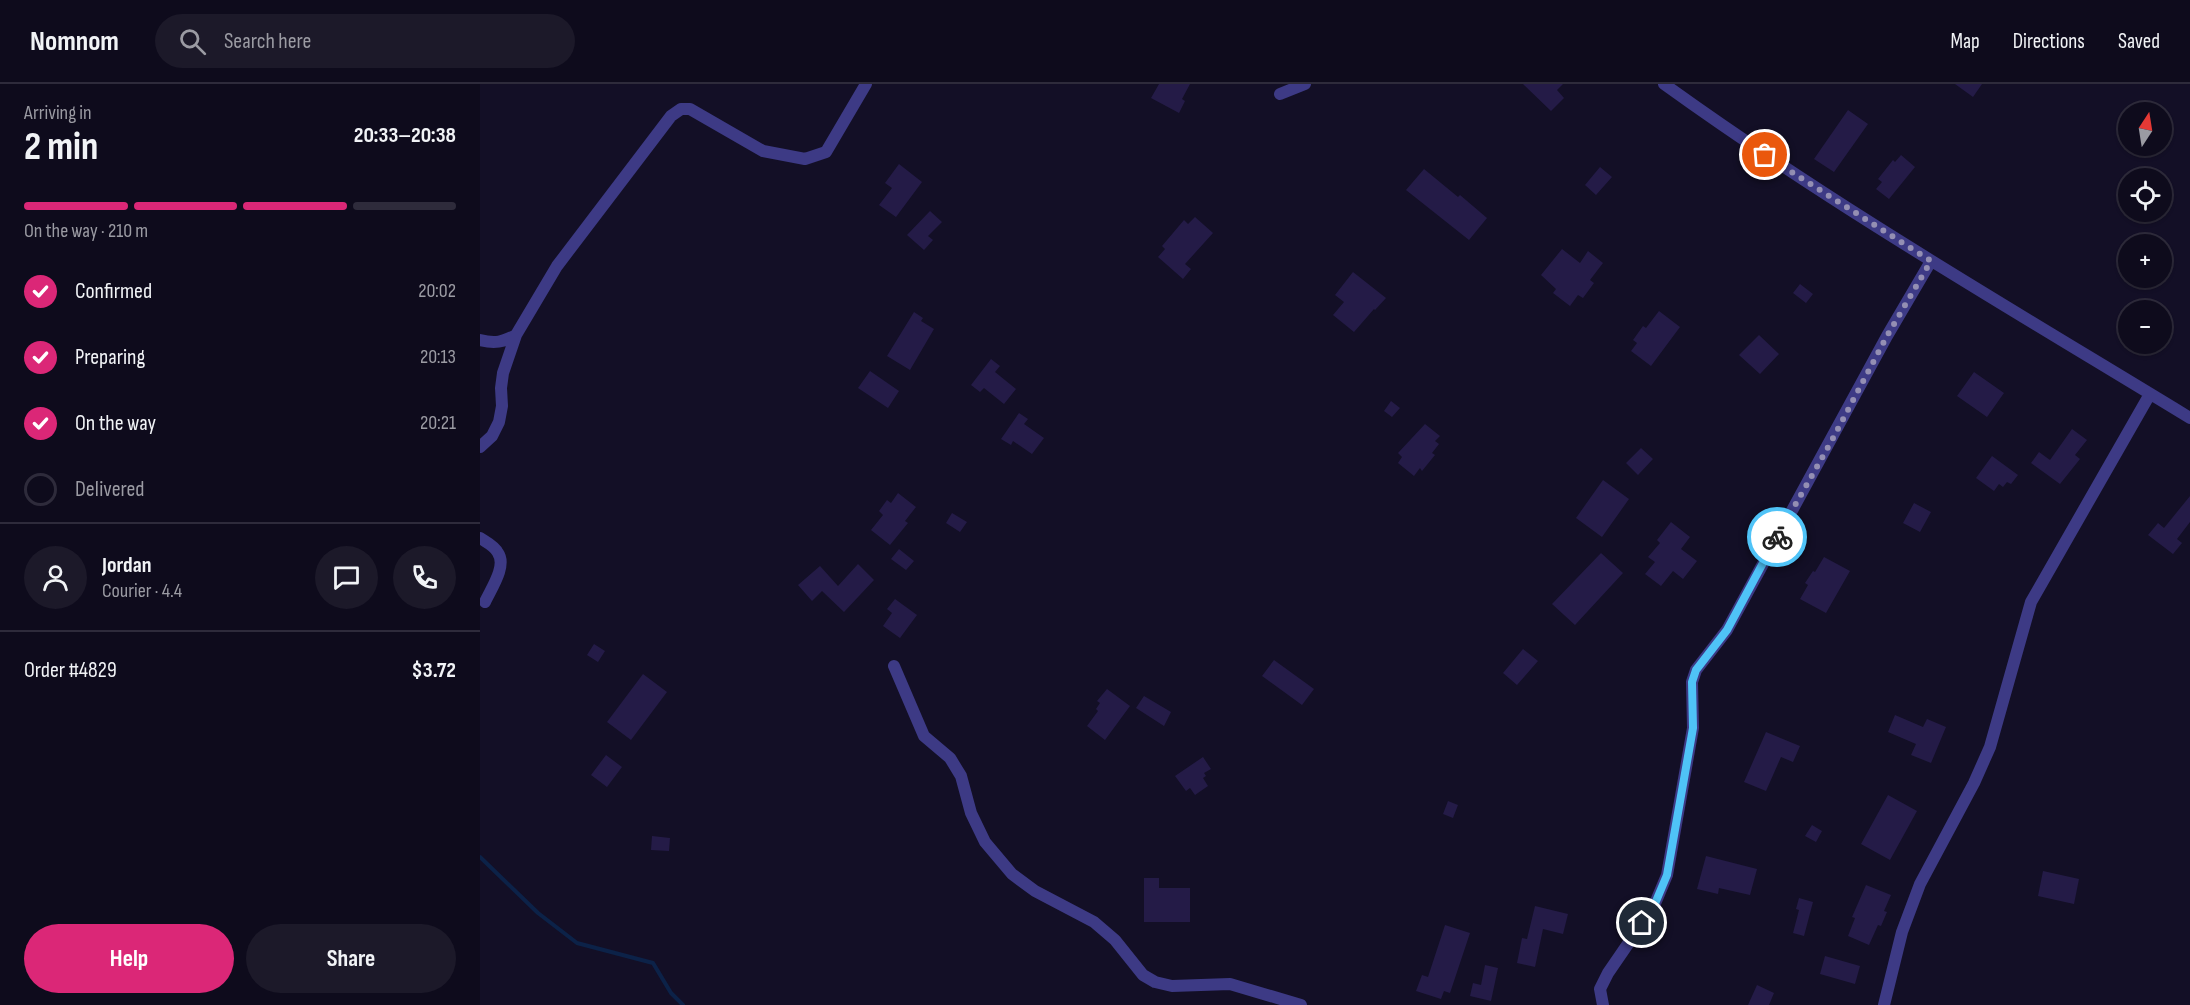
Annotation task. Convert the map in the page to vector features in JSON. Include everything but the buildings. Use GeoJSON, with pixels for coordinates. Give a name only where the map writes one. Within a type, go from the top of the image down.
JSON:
{"type":"FeatureCollection","features":[{"type":"Feature","properties":{"kind":"street"},"geometry":{"type":"LineString","coordinates":[[480,447],[492,436],[499,422],[503,372],[516,334],[557,266],[671,116],[681,109],[690,109],[763,151],[805,159],[826,152],[866,84]]}},
{"type":"Feature","properties":{"kind":"street"},"geometry":{"type":"LineString","coordinates":[[1280,94],[1305,84]]}},
{"type":"Feature","properties":{"kind":"street"},"geometry":{"type":"LineString","coordinates":[[1664,84],[1747,144],[1931,261],[2190,418]]}},
{"type":"Feature","properties":{"kind":"street"},"geometry":{"type":"LineString","coordinates":[[1603,1005],[1600,989],[1608,973],[1654,906],[1667,875],[1693,728],[1691,688],[1696,670],[1727,630],[1887,336],[1931,261]]}},
{"type":"Feature","properties":{"kind":"street"},"geometry":{"type":"LineString","coordinates":[[480,340],[490,343],[504,342],[516,334]]}},
{"type":"Feature","properties":{"kind":"street"},"geometry":{"type":"LineString","coordinates":[[1884,1005],[1902,932],[1920,884],[1974,783],[1990,747],[2031,602],[2150,394]]}},
{"type":"Feature","properties":{"kind":"street"},"geometry":{"type":"LineString","coordinates":[[480,538],[498,551],[501,559],[500,568],[486,602]]}},
{"type":"Feature","properties":{"kind":"street"},"geometry":{"type":"LineString","coordinates":[[894,666],[924,736],[950,758],[961,776],[971,813],[985,842],[1012,874],[1035,891],[1094,922],[1115,940],[1143,975],[1155,982],[1172,987],[1230,984],[1300,1005]]}},
{"type":"Feature","properties":{"kind":"waterway"},"geometry":{"type":"LineString","coordinates":[[480,857],[538,913],[577,943],[653,963],[671,993],[683,1005]]}},
{"type":"Feature","properties":{"kind":"way so far"},"geometry":{"type":"LineString","coordinates":[[1765,155],[1931,261],[1887,336],[1777,537]]}},
{"type":"Feature","properties":{"kind":"route"},"geometry":{"type":"LineString","coordinates":[[1642,923],[1654,906],[1667,875],[1693,728],[1691,695],[1696,670],[1727,630],[1777,537]]}}]}
